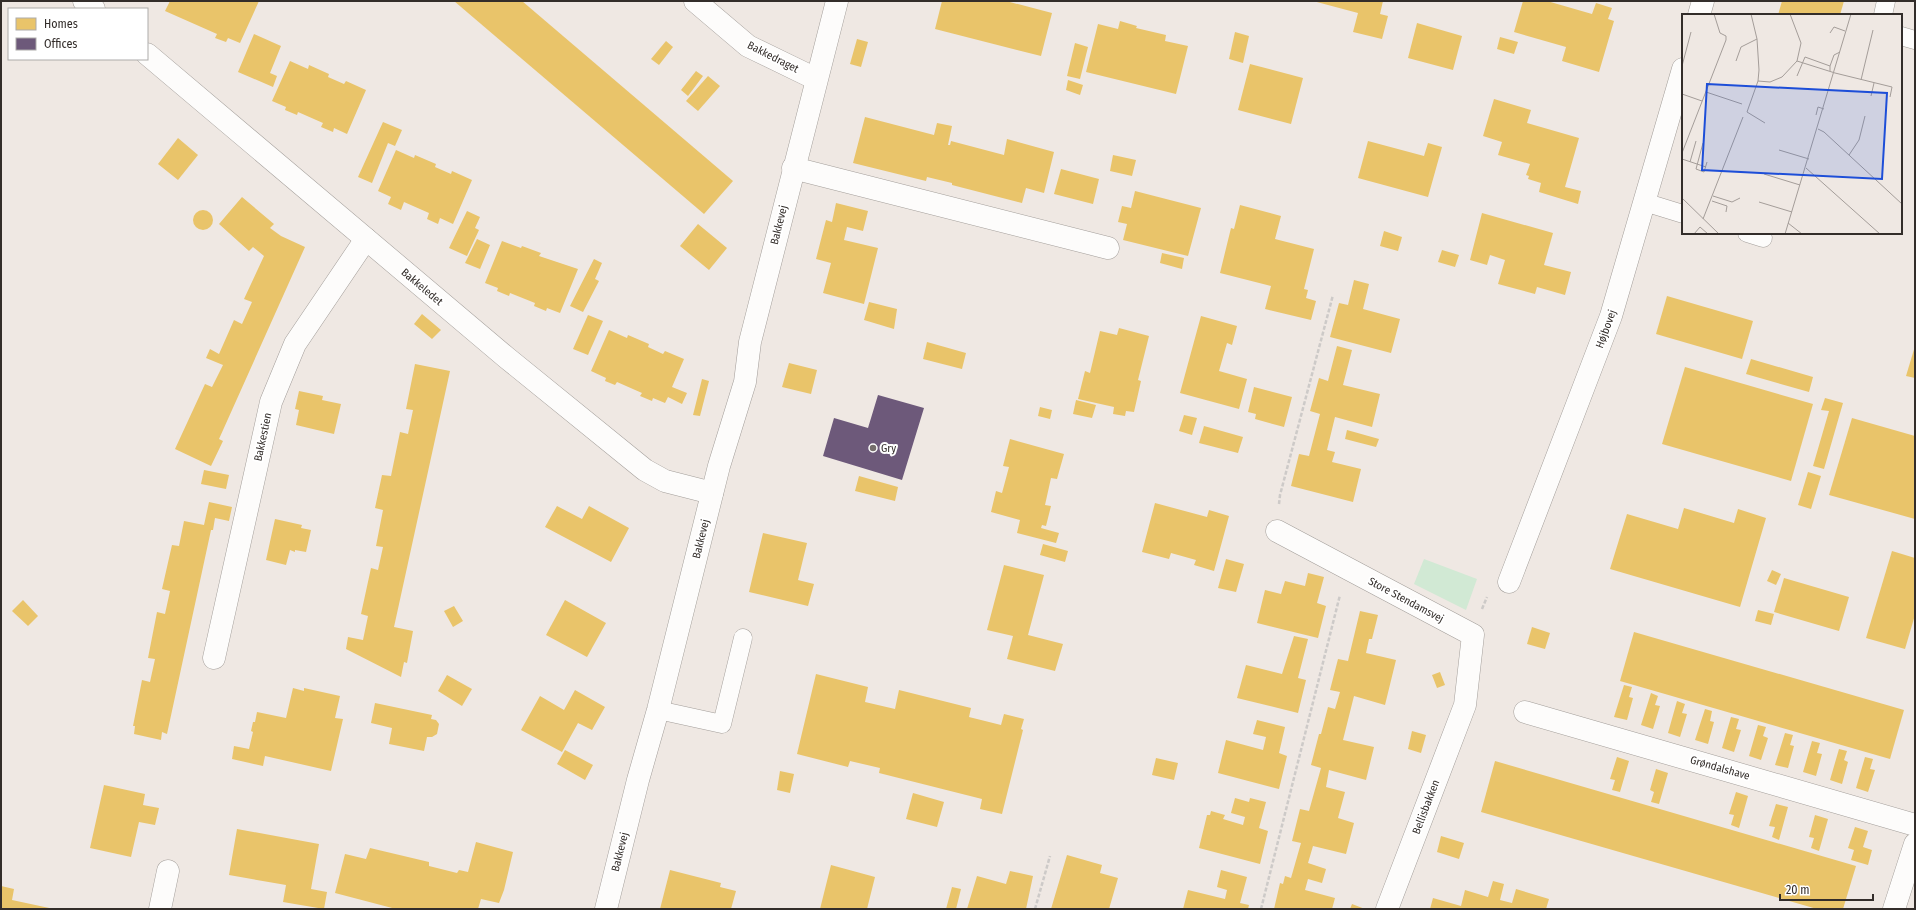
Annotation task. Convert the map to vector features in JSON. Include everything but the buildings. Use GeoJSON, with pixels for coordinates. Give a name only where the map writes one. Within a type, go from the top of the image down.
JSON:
{"type":"FeatureCollection","features":[{"type":"Feature","properties":{"kind":"street"},"geometry":{"type":"LineString","coordinates":[[84,1],[93,8]]}},
{"type":"Feature","properties":{"kind":"street","name":"Bakkedraget"},"geometry":{"type":"LineString","coordinates":[[695,1],[748,46],[816,79]]}},
{"type":"Feature","properties":{"kind":"street","name":"Bakkevej"},"geometry":{"type":"LineString","coordinates":[[606,909],[638,780],[658,710],[719,466],[745,382],[750,342],[793,168],[837,1]]}},
{"type":"Feature","properties":{"kind":"street"},"geometry":{"type":"LineString","coordinates":[[1699,14],[1703,1]]}},
{"type":"Feature","properties":{"kind":"street","name":"Bakkeledet"},"geometry":{"type":"LineString","coordinates":[[148,55],[507,358],[645,470],[665,481],[712,493]]}},
{"type":"Feature","properties":{"kind":"street","name":"Højbovej"},"geometry":{"type":"LineString","coordinates":[[1509,582],[1611,316],[1682,72]]}},
{"type":"Feature","properties":{"kind":"street"},"geometry":{"type":"LineString","coordinates":[[793,168],[1108,248]]}},
{"type":"Feature","properties":{"kind":"street","name":"Bakkestien"},"geometry":{"type":"LineString","coordinates":[[214,658],[270,402],[295,344],[366,239]]}},
{"type":"Feature","properties":{"kind":"street","name":"Store Stendamsvej"},"geometry":{"type":"LineString","coordinates":[[1278,531],[1473,635]]}},
{"type":"Feature","properties":{"kind":"street","name":"Bellisbakken"},"geometry":{"type":"LineString","coordinates":[[1387,909],[1465,705],[1473,635]]}},
{"type":"Feature","properties":{"kind":"street","name":"Grøndalshave"},"geometry":{"type":"LineString","coordinates":[[1525,712],[1915,825]]}},
{"type":"Feature","properties":{"kind":"street"},"geometry":{"type":"LineString","coordinates":[[1894,909],[1915,844]]}},
{"type":"Feature","properties":{"kind":"street"},"geometry":{"type":"LineString","coordinates":[[160,909],[168,871]]}},
{"type":"Feature","properties":{"kind":"lane"},"geometry":{"type":"LineString","coordinates":[[1883,14],[1886,1]]}},
{"type":"Feature","properties":{"kind":"lane"},"geometry":{"type":"LineString","coordinates":[[1902,36],[1915,40]]}},
{"type":"Feature","properties":{"kind":"lane"},"geometry":{"type":"LineString","coordinates":[[1644,202],[1682,214]]}},
{"type":"Feature","properties":{"kind":"lane"},"geometry":{"type":"LineString","coordinates":[[658,710],[722,724],[743,638]]}},
{"type":"Feature","properties":{"kind":"path"},"geometry":{"type":"LineString","coordinates":[[1278,531],[1280,495],[1333,295]]}},
{"type":"Feature","properties":{"kind":"path"},"geometry":{"type":"LineString","coordinates":[[1261,909],[1347,569]]}},
{"type":"Feature","properties":{"kind":"path"},"geometry":{"type":"LineString","coordinates":[[1473,635],[1481,628],[1486,619],[1481,610],[1491,588],[1509,582]]}},
{"type":"Feature","properties":{"kind":"path"},"geometry":{"type":"LineString","coordinates":[[1035,909],[1050,856]]}},
{"type":"Feature","properties":{"kind":"green space"},"geometry":{"type":"Polygon","coordinates":[[[1424,559],[1477,579],[1466,610],[1414,584],[1424,559]]]}},
{"type":"Feature","properties":{"kind":"place","name":"Gry"},"geometry":{"type":"Point","coordinates":[873,448]}}]}
